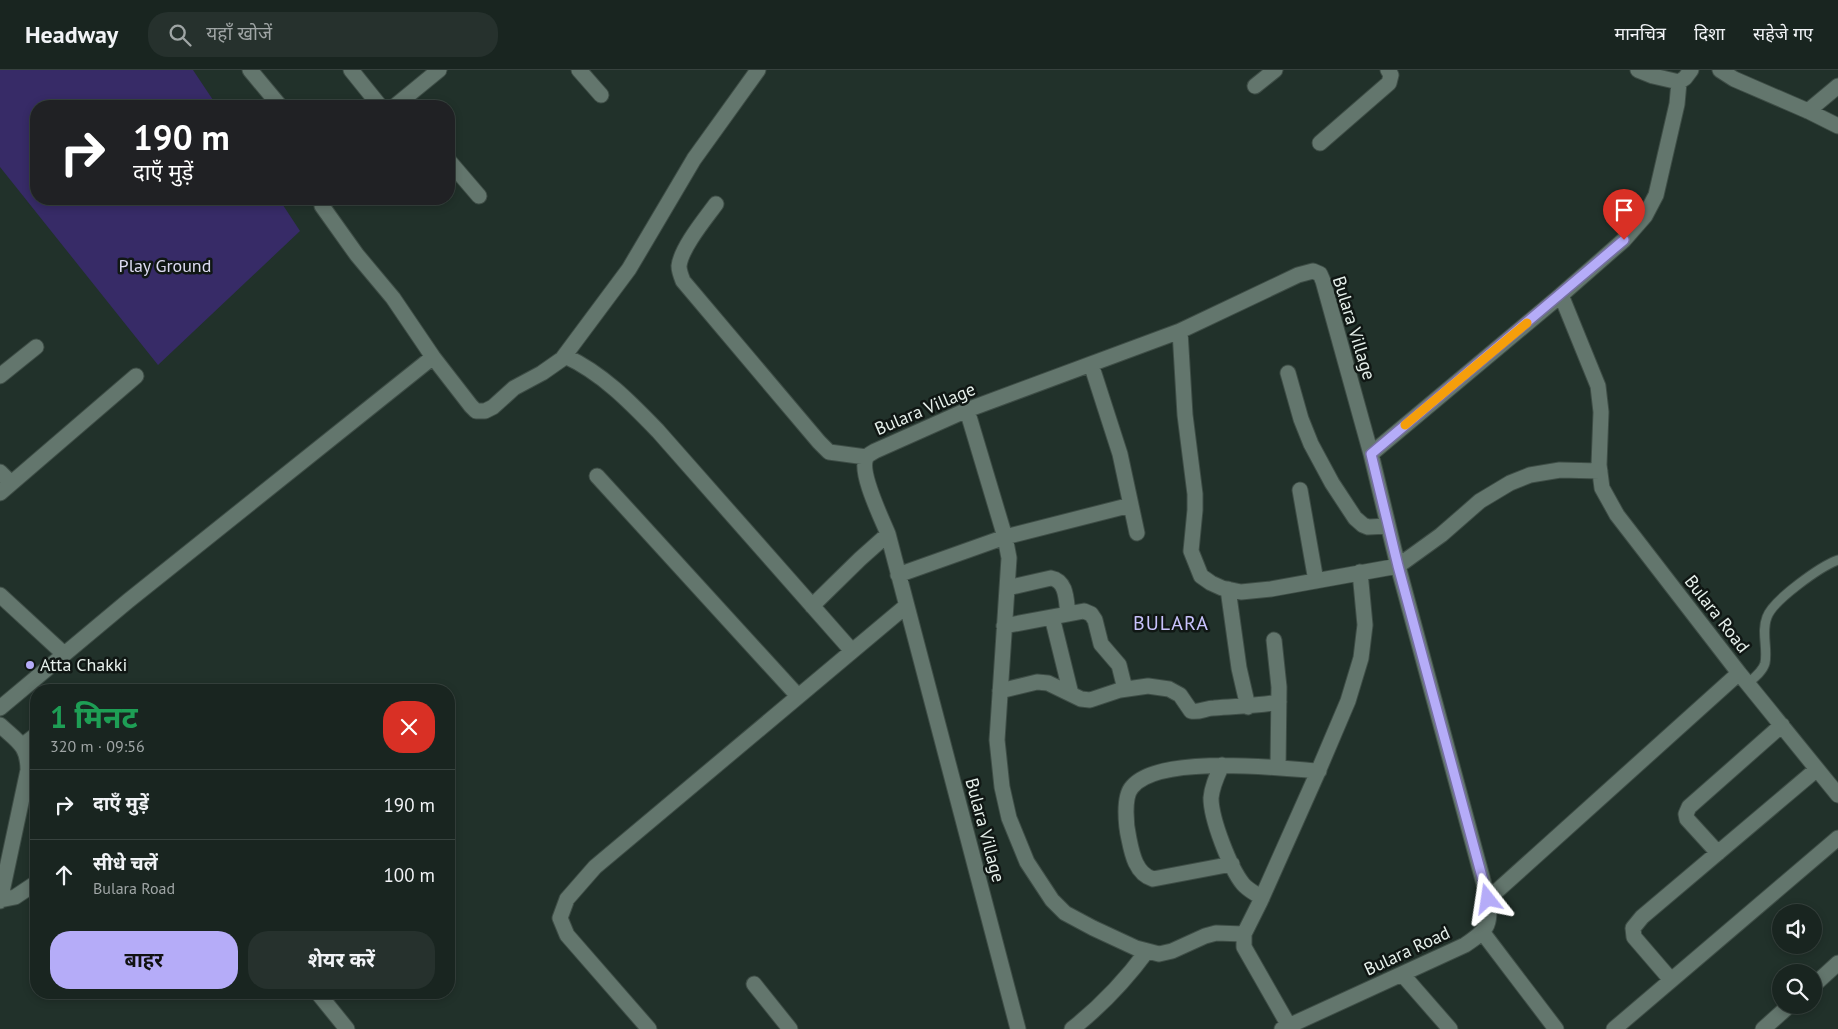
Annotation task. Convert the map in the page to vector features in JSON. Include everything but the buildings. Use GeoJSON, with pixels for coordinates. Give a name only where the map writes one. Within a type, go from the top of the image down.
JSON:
{"type":"FeatureCollection","features":[{"type":"Feature","properties":{"kind":"street"},"geometry":{"type":"LineString","coordinates":[[250,70],[275,100]]}},
{"type":"Feature","properties":{"kind":"street"},"geometry":{"type":"LineString","coordinates":[[351,70],[375,100]]}},
{"type":"Feature","properties":{"kind":"street"},"geometry":{"type":"LineString","coordinates":[[404,100],[439,70]]}},
{"type":"Feature","properties":{"kind":"street"},"geometry":{"type":"LineString","coordinates":[[579,70],[601,95]]}},
{"type":"Feature","properties":{"kind":"street"},"geometry":{"type":"LineString","coordinates":[[322,205],[357,255],[393,298],[433,357],[471,406],[476,411],[484,411],[493,407],[514,388],[542,373],[564,356],[629,269],[694,159],[758,70]]}},
{"type":"Feature","properties":{"kind":"street"},"geometry":{"type":"LineString","coordinates":[[1254,86],[1275,70]]}},
{"type":"Feature","properties":{"kind":"street"},"geometry":{"type":"LineString","coordinates":[[1320,143],[1389,83],[1390,75],[1388,70]]}},
{"type":"Feature","properties":{"kind":"street"},"geometry":{"type":"LineString","coordinates":[[1638,70],[1653,76],[1679,82],[1691,70]]}},
{"type":"Feature","properties":{"kind":"street"},"geometry":{"type":"LineString","coordinates":[[1720,70],[1734,80],[1808,111],[1838,126]]}},
{"type":"Feature","properties":{"kind":"street"},"geometry":{"type":"LineString","coordinates":[[1556,1029],[1483,933],[1490,917],[1488,899],[1398,566],[1371,454],[1561,295],[1624,240],[1645,216],[1656,195],[1677,104],[1679,82]]}},
{"type":"Feature","properties":{"kind":"street"},"geometry":{"type":"LineString","coordinates":[[1808,111],[1838,86]]}},
{"type":"Feature","properties":{"kind":"street"},"geometry":{"type":"LineString","coordinates":[[455,168],[479,196]]}},
{"type":"Feature","properties":{"kind":"street"},"geometry":{"type":"LineString","coordinates":[[716,204],[680,260],[679,268],[683,281],[819,442],[830,452],[866,457]]}},
{"type":"Feature","properties":{"kind":"street","name":"Bulara Village"},"geometry":{"type":"LineString","coordinates":[[1018,1029],[888,534],[866,477],[864,465],[866,457],[875,451],[966,410],[1180,330],[1298,275],[1313,272],[1320,274],[1371,454]]}},
{"type":"Feature","properties":{"kind":"street","name":"Bulara Road"},"geometry":{"type":"LineString","coordinates":[[1488,899],[1744,678],[1617,515],[1602,488],[1598,386],[1561,295]]}},
{"type":"Feature","properties":{"kind":"street"},"geometry":{"type":"LineString","coordinates":[[1180,330],[1185,415],[1195,494],[1191,551],[1201,576],[1211,583],[1228,589],[1241,592],[1271,589],[1398,566],[1480,502],[1510,483],[1530,475],[1560,470],[1600,471]]}},
{"type":"Feature","properties":{"kind":"street"},"geometry":{"type":"LineString","coordinates":[[0,376],[36,347]]}},
{"type":"Feature","properties":{"kind":"street"},"geometry":{"type":"LineString","coordinates":[[564,356],[594,372],[631,403],[658,431],[852,652]]}},
{"type":"Feature","properties":{"kind":"street"},"geometry":{"type":"LineString","coordinates":[[0,708],[64,654],[433,357]]}},
{"type":"Feature","properties":{"kind":"street"},"geometry":{"type":"LineString","coordinates":[[1091,364],[1120,454],[1137,533]]}},
{"type":"Feature","properties":{"kind":"street"},"geometry":{"type":"LineString","coordinates":[[1288,373],[1301,419],[1312,444],[1332,482],[1355,518],[1368,527],[1388,526]]}},
{"type":"Feature","properties":{"kind":"street"},"geometry":{"type":"LineString","coordinates":[[0,472],[6,488],[136,376]]}},
{"type":"Feature","properties":{"kind":"street"},"geometry":{"type":"LineString","coordinates":[[966,410],[1005,537],[1009,558],[997,740],[1002,787],[1009,818],[1028,862],[1052,900],[1065,913],[1136,948],[1159,954],[1172,951],[1216,933],[1244,934]]}},
{"type":"Feature","properties":{"kind":"street"},"geometry":{"type":"LineString","coordinates":[[597,476],[798,696]]}},
{"type":"Feature","properties":{"kind":"street"},"geometry":{"type":"LineString","coordinates":[[1300,490],[1316,580]]}},
{"type":"Feature","properties":{"kind":"street"},"geometry":{"type":"LineString","coordinates":[[898,575],[1005,537],[1131,505]]}},
{"type":"Feature","properties":{"kind":"street"},"geometry":{"type":"LineString","coordinates":[[812,606],[888,534]]}},
{"type":"Feature","properties":{"kind":"street"},"geometry":{"type":"LineString","coordinates":[[1285,1027],[1244,947],[1244,934],[1319,771],[1348,701],[1361,658],[1365,625],[1360,572]]}},
{"type":"Feature","properties":{"kind":"street"},"geometry":{"type":"LineString","coordinates":[[1007,588],[1051,578],[1058,579],[1064,586],[1068,614]]}},
{"type":"Feature","properties":{"kind":"street"},"geometry":{"type":"LineString","coordinates":[[1228,589],[1239,668],[1248,707]]}},
{"type":"Feature","properties":{"kind":"street"},"geometry":{"type":"LineString","coordinates":[[0,595],[64,654]]}},
{"type":"Feature","properties":{"kind":"street"},"geometry":{"type":"LineString","coordinates":[[649,1029],[567,935],[560,918],[567,899],[595,867],[906,606]]}},
{"type":"Feature","properties":{"kind":"street"},"geometry":{"type":"LineString","coordinates":[[1004,626],[1084,611],[1091,614],[1095,620],[1101,644],[1119,666],[1125,690]]}},
{"type":"Feature","properties":{"kind":"street"},"geometry":{"type":"LineString","coordinates":[[1052,617],[1071,694]]}},
{"type":"Feature","properties":{"kind":"street"},"geometry":{"type":"LineString","coordinates":[[1274,640],[1279,702],[1278,768]]}},
{"type":"Feature","properties":{"kind":"street"},"geometry":{"type":"LineString","coordinates":[[1744,678],[1838,794]]}},
{"type":"Feature","properties":{"kind":"street"},"geometry":{"type":"LineString","coordinates":[[1000,691],[1037,682],[1048,683],[1081,699],[1090,700],[1125,690],[1148,686],[1169,689],[1180,695],[1191,711],[1196,712],[1212,708],[1248,707],[1279,702]]}},
{"type":"Feature","properties":{"kind":"street"},"geometry":{"type":"LineString","coordinates":[[0,725],[22,746],[28,757],[28,770],[0,901],[15,897],[30,887]]}},
{"type":"Feature","properties":{"kind":"street"},"geometry":{"type":"LineString","coordinates":[[1718,853],[1687,819],[1686,814],[1690,807],[1782,726]]}},
{"type":"Feature","properties":{"kind":"street"},"geometry":{"type":"LineString","coordinates":[[22,746],[30,740]]}},
{"type":"Feature","properties":{"kind":"street"},"geometry":{"type":"LineString","coordinates":[[1232,864],[1153,879],[1145,877],[1138,868],[1126,828],[1129,792],[1133,785],[1148,776],[1186,766],[1222,765],[1319,771]]}},
{"type":"Feature","properties":{"kind":"street"},"geometry":{"type":"LineString","coordinates":[[1222,765],[1212,788],[1211,800],[1215,820],[1232,864],[1242,882],[1248,889],[1262,898]]}},
{"type":"Feature","properties":{"kind":"street"},"geometry":{"type":"LineString","coordinates":[[1671,980],[1634,937],[1634,928],[1642,917],[1817,769]]}},
{"type":"Feature","properties":{"kind":"street"},"geometry":{"type":"LineString","coordinates":[[1614,1029],[1838,838]]}},
{"type":"Feature","properties":{"kind":"street","name":"Bulara Road"},"geometry":{"type":"LineString","coordinates":[[1285,1027],[1465,945],[1483,933]]}},
{"type":"Feature","properties":{"kind":"street"},"geometry":{"type":"LineString","coordinates":[[1072,1029],[1097,1009],[1116,990],[1147,951]]}},
{"type":"Feature","properties":{"kind":"street"},"geometry":{"type":"LineString","coordinates":[[1822,978],[1838,963]]}},
{"type":"Feature","properties":{"kind":"street"},"geometry":{"type":"LineString","coordinates":[[1402,974],[1450,1029]]}},
{"type":"Feature","properties":{"kind":"street"},"geometry":{"type":"LineString","coordinates":[[754,984],[788,1028]]}},
{"type":"Feature","properties":{"kind":"street"},"geometry":{"type":"LineString","coordinates":[[323,999],[347,1029]]}},
{"type":"Feature","properties":{"kind":"street"},"geometry":{"type":"LineString","coordinates":[[1763,1029],[1780,1014]]}},
{"type":"Feature","properties":{"kind":"lane"},"geometry":{"type":"LineString","coordinates":[[1744,678],[1761,670],[1765,662],[1764,633],[1767,616],[1780,600],[1826,564],[1838,560]]}},
{"type":"Feature","properties":{"kind":"green space","name":"Play Ground"},"geometry":{"type":"Polygon","coordinates":[[[0,70],[193,70],[213,100],[30,100],[30,205],[0,167],[0,70]]]}},
{"type":"Feature","properties":{"kind":"green space","name":"Play Ground"},"geometry":{"type":"Polygon","coordinates":[[[30,205],[283,205],[300,231],[158,365],[30,205]]]}},
{"type":"Feature","properties":{"kind":"slow traffic"},"geometry":{"type":"LineString","coordinates":[[1405,425],[1527,323]]}},
{"type":"Feature","properties":{"kind":"place","name":"Atta Chakki"},"geometry":{"type":"Point","coordinates":[30,665]}},
{"type":"Feature","properties":{"kind":"district","name":"BULARA"},"geometry":{"type":"Point","coordinates":[1171,623]}},
{"type":"Feature","properties":{"kind":"route"},"geometry":{"type":"LineString","coordinates":[[1488,899],[1398,566],[1371,454],[1624,240]]}}]}
